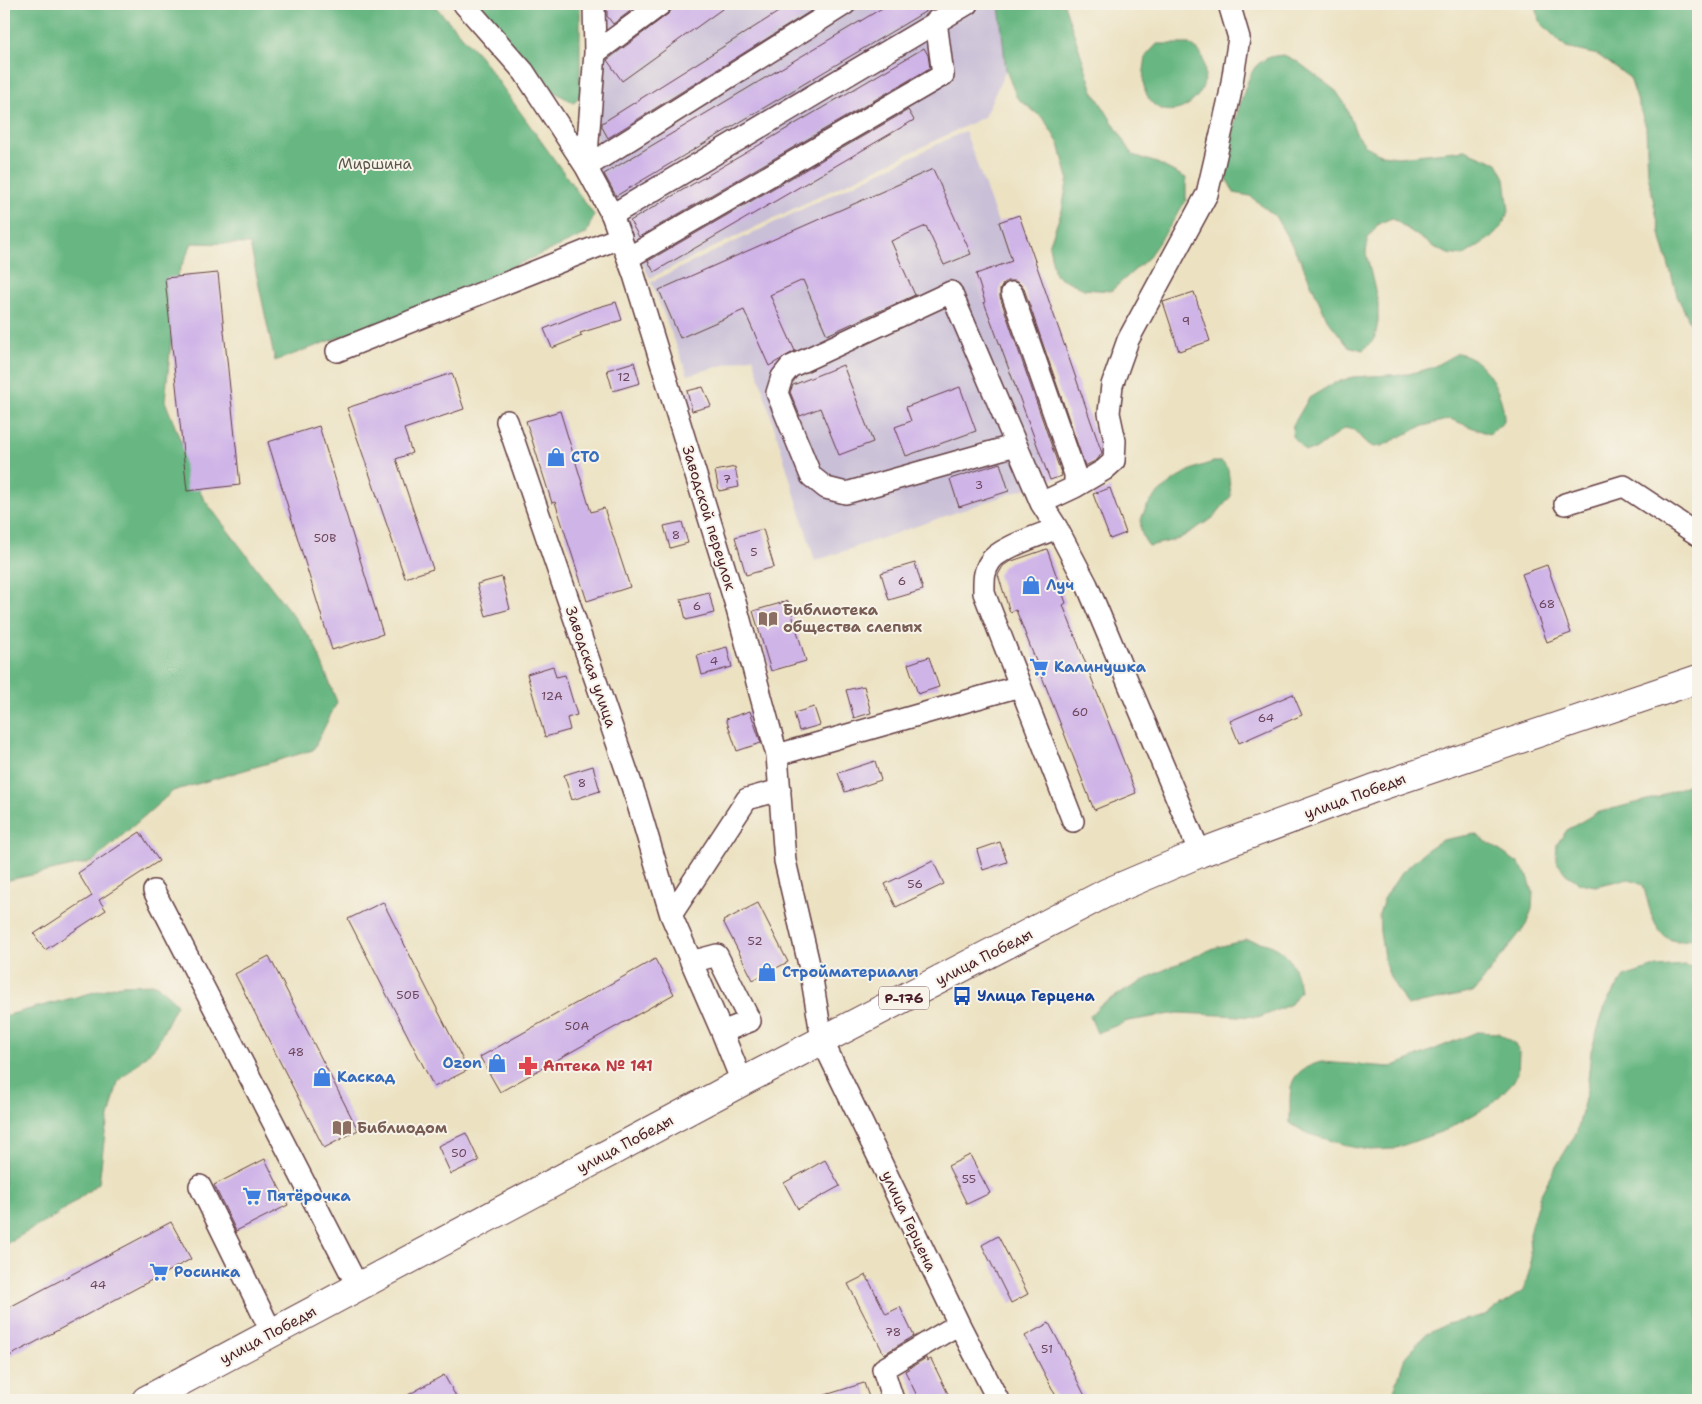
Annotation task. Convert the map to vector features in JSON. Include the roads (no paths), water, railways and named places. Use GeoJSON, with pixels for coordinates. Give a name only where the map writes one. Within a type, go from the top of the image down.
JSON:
{"type":"FeatureCollection","features":[{"type":"Feature","properties":{"kind":"highway","name":"улица Победы"},"geometry":{"type":"LineString","coordinates":[[146,1400],[742,1082],[1106,893],[1200,853],[1372,789],[1698,679]]}},
{"type":"Feature","properties":{"kind":"street","name":"Заводской переулок"},"geometry":{"type":"LineString","coordinates":[[464,4],[524,72],[547,105],[586,167],[612,215],[621,237],[735,602],[777,755],[785,860],[811,973],[822,1040]]}},
{"type":"Feature","properties":{"kind":"street"},"geometry":{"type":"LineString","coordinates":[[586,167],[595,53],[594,4]]}},
{"type":"Feature","properties":{"kind":"street"},"geometry":{"type":"LineString","coordinates":[[595,53],[661,4]]}},
{"type":"Feature","properties":{"kind":"street"},"geometry":{"type":"LineString","coordinates":[[586,167],[845,4]]}},
{"type":"Feature","properties":{"kind":"street"},"geometry":{"type":"LineString","coordinates":[[612,215],[967,4]]}},
{"type":"Feature","properties":{"kind":"street"},"geometry":{"type":"LineString","coordinates":[[1041,502],[1076,487],[1104,470],[1114,461],[1115,441],[1109,413],[1112,385],[1128,340],[1207,194],[1230,95],[1239,38],[1229,4]]}},
{"type":"Feature","properties":{"kind":"street"},"geometry":{"type":"LineString","coordinates":[[628,258],[943,75],[936,21]]}},
{"type":"Feature","properties":{"kind":"street"},"geometry":{"type":"LineString","coordinates":[[338,351],[621,237]]}},
{"type":"Feature","properties":{"kind":"street"},"geometry":{"type":"LineString","coordinates":[[1016,445],[846,493],[826,488],[810,476],[777,393],[782,377],[790,367],[951,292],[1041,502],[1087,585],[1200,853]]}},
{"type":"Feature","properties":{"kind":"street"},"geometry":{"type":"LineString","coordinates":[[1012,293],[1075,474],[1076,487]]}},
{"type":"Feature","properties":{"kind":"street","name":"Заводская улица"},"geometry":{"type":"LineString","coordinates":[[506,421],[636,798],[671,915],[742,1082]]}},
{"type":"Feature","properties":{"kind":"street"},"geometry":{"type":"LineString","coordinates":[[1565,504],[1624,486],[1698,535]]}},
{"type":"Feature","properties":{"kind":"street"},"geometry":{"type":"LineString","coordinates":[[1057,528],[1002,550],[990,560],[984,574],[984,593],[1072,821]]}},
{"type":"Feature","properties":{"kind":"street"},"geometry":{"type":"LineString","coordinates":[[777,755],[1020,686]]}},
{"type":"Feature","properties":{"kind":"street"},"geometry":{"type":"LineString","coordinates":[[671,915],[747,799],[780,790]]}},
{"type":"Feature","properties":{"kind":"street"},"geometry":{"type":"LineString","coordinates":[[154,891],[358,1287]]}},
{"type":"Feature","properties":{"kind":"street"},"geometry":{"type":"LineString","coordinates":[[691,962],[717,955],[750,1021],[722,1032]]}},
{"type":"Feature","properties":{"kind":"street","name":"улица Герцена"},"geometry":{"type":"LineString","coordinates":[[822,1040],[959,1324],[998,1400]]}},
{"type":"Feature","properties":{"kind":"street"},"geometry":{"type":"LineString","coordinates":[[200,1186],[272,1333]]}},
{"type":"Feature","properties":{"kind":"street"},"geometry":{"type":"LineString","coordinates":[[893,1400],[882,1369],[959,1324]]}},
{"type":"Feature","properties":{"kind":"place","name":"СТО"},"geometry":{"type":"Point","coordinates":[556,457]}},
{"type":"Feature","properties":{"kind":"place","name":"Луч"},"geometry":{"type":"Point","coordinates":[1031,585]}},
{"type":"Feature","properties":{"kind":"place","name":"Библиотека общества слепых"},"geometry":{"type":"Point","coordinates":[768,619]}},
{"type":"Feature","properties":{"kind":"place","name":"Калинушка"},"geometry":{"type":"Point","coordinates":[1039,667]}},
{"type":"Feature","properties":{"kind":"place","name":"Стройматериалы"},"geometry":{"type":"Point","coordinates":[767,972]}},
{"type":"Feature","properties":{"kind":"place","name":"Улица Герцена"},"geometry":{"type":"Point","coordinates":[962,996]}},
{"type":"Feature","properties":{"kind":"place","name":"Ozon"},"geometry":{"type":"Point","coordinates":[497,1063]}},
{"type":"Feature","properties":{"kind":"place","name":"Аптека № 141"},"geometry":{"type":"Point","coordinates":[528,1066]}},
{"type":"Feature","properties":{"kind":"place","name":"Каскад"},"geometry":{"type":"Point","coordinates":[322,1077]}},
{"type":"Feature","properties":{"kind":"place","name":"Библиодом"},"geometry":{"type":"Point","coordinates":[342,1128]}},
{"type":"Feature","properties":{"kind":"place","name":"Пятёрочка"},"geometry":{"type":"Point","coordinates":[252,1196]}},
{"type":"Feature","properties":{"kind":"place","name":"Росинка"},"geometry":{"type":"Point","coordinates":[159,1272]}},
{"type":"Feature","properties":{"kind":"park label","name":"Миршина"},"geometry":{"type":"Point","coordinates":[375,164]}}]}
